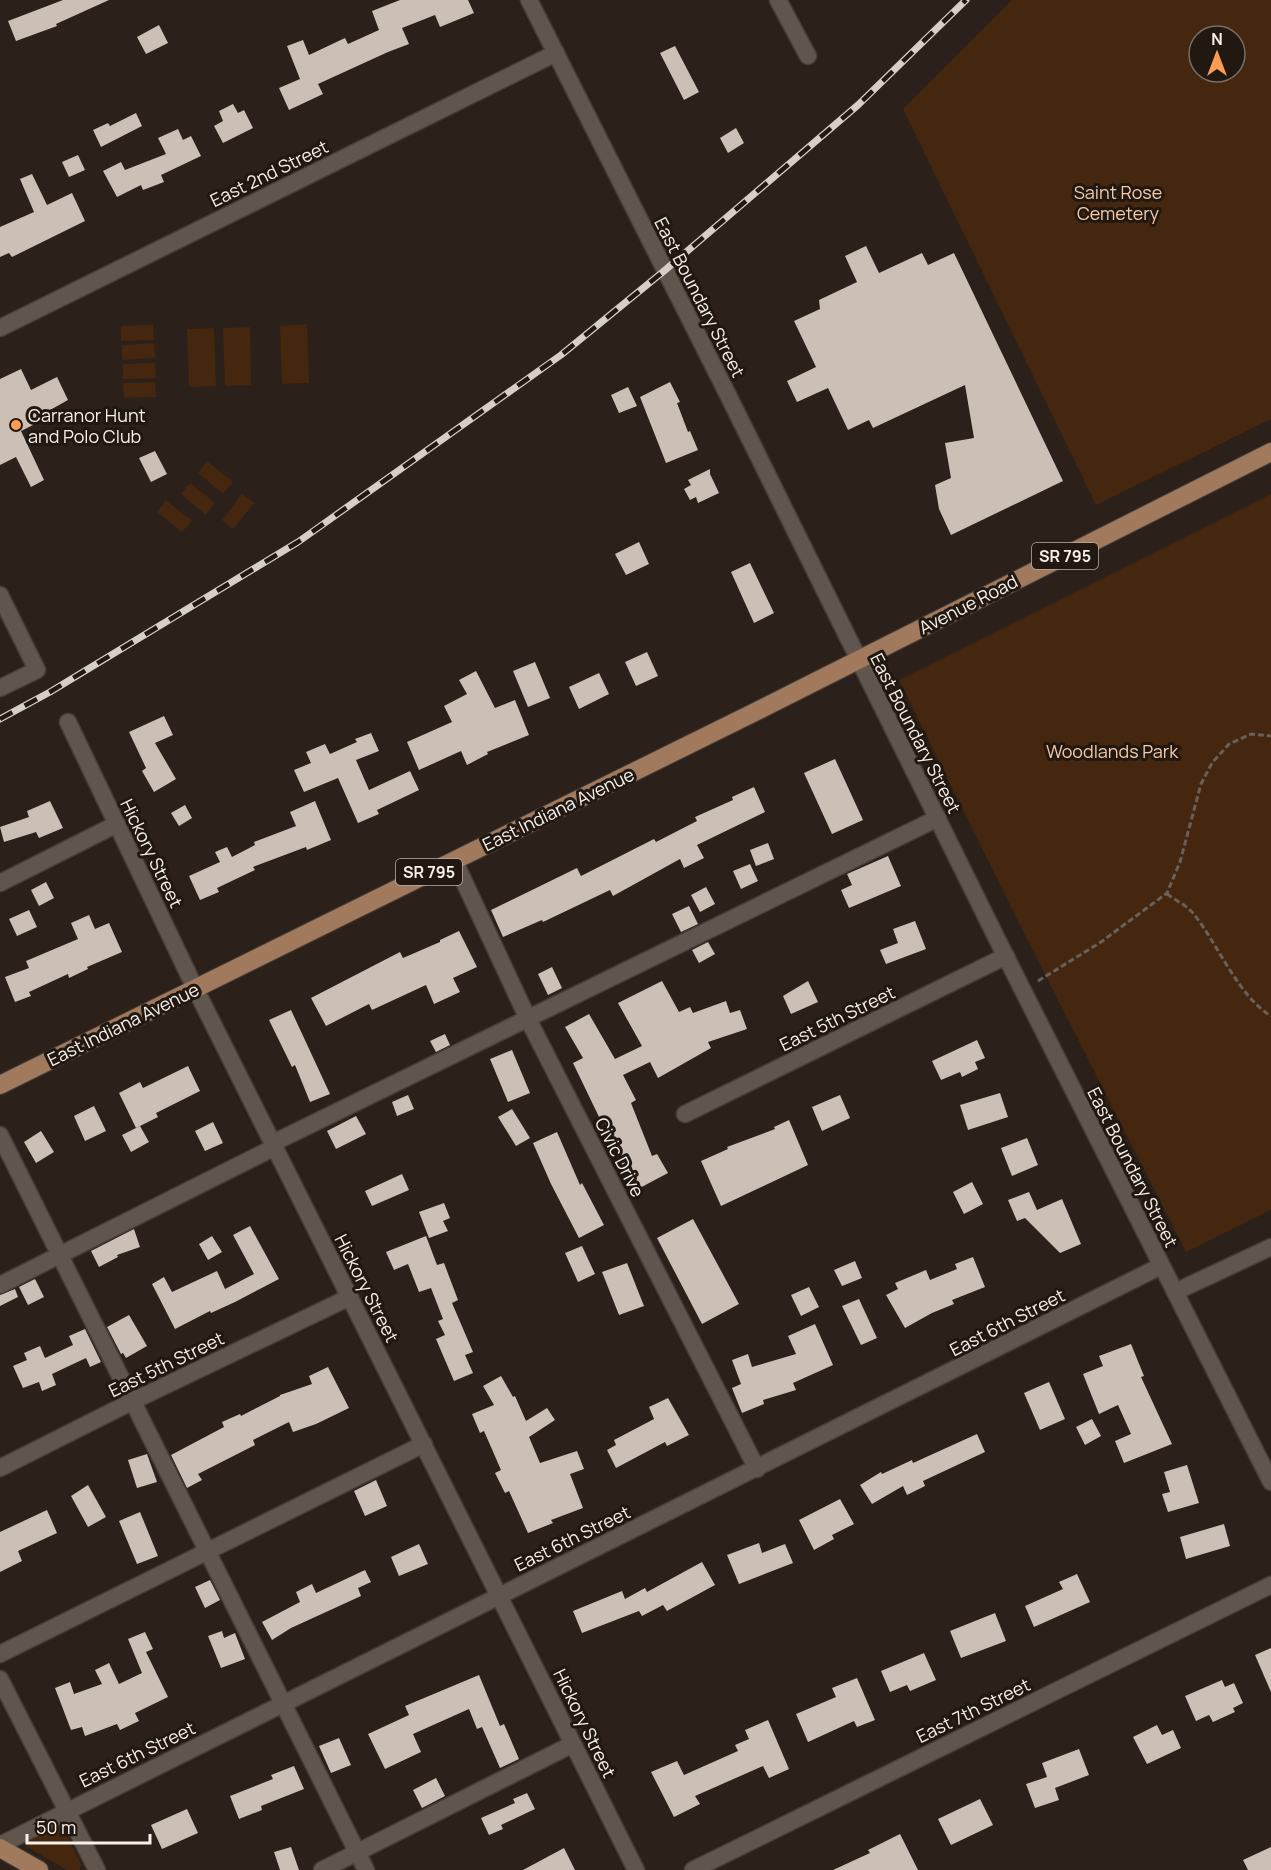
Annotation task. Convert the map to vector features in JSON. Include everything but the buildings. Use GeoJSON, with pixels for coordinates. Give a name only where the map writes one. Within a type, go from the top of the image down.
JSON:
{"type":"FeatureCollection","features":[{"type":"Feature","properties":{"kind":"main road","name":"Avenue Road"},"geometry":{"type":"LineString","coordinates":[[858,659],[1271,452]]}},
{"type":"Feature","properties":{"kind":"main road","name":"East Indiana Avenue"},"geometry":{"type":"LineString","coordinates":[[0,1085],[858,659]]}},
{"type":"Feature","properties":{"kind":"main road"},"geometry":{"type":"LineString","coordinates":[[0,1847],[39,1870]]}},
{"type":"Feature","properties":{"kind":"street","name":"East Boundary Street"},"geometry":{"type":"LineString","coordinates":[[529,0],[1271,1482]]}},
{"type":"Feature","properties":{"kind":"street"},"geometry":{"type":"LineString","coordinates":[[778,0],[808,56]]}},
{"type":"Feature","properties":{"kind":"street","name":"East 2nd Street"},"geometry":{"type":"LineString","coordinates":[[0,328],[556,53]]}},
{"type":"Feature","properties":{"kind":"street"},"geometry":{"type":"LineString","coordinates":[[0,595],[37,670],[0,688]]}},
{"type":"Feature","properties":{"kind":"street","name":"Hickory Street"},"geometry":{"type":"LineString","coordinates":[[68,722],[195,988],[636,1870]]}},
{"type":"Feature","properties":{"kind":"street"},"geometry":{"type":"LineString","coordinates":[[0,1285],[274,1145],[938,819]]}},
{"type":"Feature","properties":{"kind":"street"},"geometry":{"type":"LineString","coordinates":[[0,882],[117,824]]}},
{"type":"Feature","properties":{"kind":"street","name":"Civic Drive"},"geometry":{"type":"LineString","coordinates":[[454,860],[528,1019],[757,1469]]}},
{"type":"Feature","properties":{"kind":"street","name":"East 5th Street"},"geometry":{"type":"LineString","coordinates":[[685,1114],[1006,956]]}},
{"type":"Feature","properties":{"kind":"street"},"geometry":{"type":"LineString","coordinates":[[0,1135],[366,1870]]}},
{"type":"Feature","properties":{"kind":"street"},"geometry":{"type":"LineString","coordinates":[[1175,1292],[1271,1247]]}},
{"type":"Feature","properties":{"kind":"street","name":"East 6th Street"},"geometry":{"type":"LineString","coordinates":[[0,1847],[67,1811],[1161,1266]]}},
{"type":"Feature","properties":{"kind":"street","name":"East 5th Street"},"geometry":{"type":"LineString","coordinates":[[0,1468],[133,1401],[350,1297]]}},
{"type":"Feature","properties":{"kind":"street"},"geometry":{"type":"LineString","coordinates":[[0,1654],[424,1444]]}},
{"type":"Feature","properties":{"kind":"street","name":"East 7th Street"},"geometry":{"type":"LineString","coordinates":[[693,1870],[1271,1586]]}},
{"type":"Feature","properties":{"kind":"street"},"geometry":{"type":"LineString","coordinates":[[0,1679],[97,1870]]}},
{"type":"Feature","properties":{"kind":"street"},"geometry":{"type":"LineString","coordinates":[[322,1870],[573,1744]]}},
{"type":"Feature","properties":{"kind":"path"},"geometry":{"type":"LineString","coordinates":[[1038,981],[1101,942],[1167,894],[1180,862],[1201,784],[1212,764],[1229,744],[1251,734],[1271,736]]}},
{"type":"Feature","properties":{"kind":"path"},"geometry":{"type":"LineString","coordinates":[[1167,894],[1191,911],[1247,994],[1260,1010],[1271,1016]]}},
{"type":"Feature","properties":{"kind":"green space","name":"Saint Rose Cemetery"},"geometry":{"type":"Polygon","coordinates":[[[1012,0],[1271,0],[1271,419],[1096,505],[903,109],[1012,0]]]}},
{"type":"Feature","properties":{"kind":"green space"},"geometry":{"type":"Polygon","coordinates":[[[307,324],[309,383],[282,384],[280,326],[307,324]]]}},
{"type":"Feature","properties":{"kind":"green space"},"geometry":{"type":"Polygon","coordinates":[[[153,325],[154,340],[121,341],[121,326],[153,325]]]}},
{"type":"Feature","properties":{"kind":"green space"},"geometry":{"type":"Polygon","coordinates":[[[250,327],[251,385],[225,386],[223,328],[250,327]]]}},
{"type":"Feature","properties":{"kind":"green space"},"geometry":{"type":"Polygon","coordinates":[[[214,328],[216,386],[189,387],[187,329],[214,328]]]}},
{"type":"Feature","properties":{"kind":"green space"},"geometry":{"type":"Polygon","coordinates":[[[154,343],[155,358],[122,360],[122,345],[154,343]]]}},
{"type":"Feature","properties":{"kind":"green space"},"geometry":{"type":"Polygon","coordinates":[[[155,363],[156,378],[123,379],[123,364],[155,363]]]}},
{"type":"Feature","properties":{"kind":"green space"},"geometry":{"type":"Polygon","coordinates":[[[155,382],[156,397],[124,398],[123,383],[155,382]]]}},
{"type":"Feature","properties":{"kind":"green space"},"geometry":{"type":"Polygon","coordinates":[[[207,461],[233,482],[223,494],[198,473],[207,461]]]}},
{"type":"Feature","properties":{"kind":"green space"},"geometry":{"type":"Polygon","coordinates":[[[190,483],[215,503],[206,515],[181,494],[190,483]]]}},
{"type":"Feature","properties":{"kind":"green space"},"geometry":{"type":"Polygon","coordinates":[[[242,494],[254,503],[233,529],[222,520],[242,494]]]}},
{"type":"Feature","properties":{"kind":"green space","name":"Woodlands Park"},"geometry":{"type":"Polygon","coordinates":[[[1271,494],[1271,1210],[1186,1252],[899,680],[1271,494]]]}},
{"type":"Feature","properties":{"kind":"green space"},"geometry":{"type":"Polygon","coordinates":[[[166,500],[192,521],[182,532],[157,512],[166,500]]]}},
{"type":"Feature","properties":{"kind":"green space"},"geometry":{"type":"Polygon","coordinates":[[[57,1825],[64,1829],[81,1864],[80,1870],[67,1870],[26,1846],[25,1841],[57,1825]]]}},
{"type":"Feature","properties":{"kind":"railway"},"geometry":{"type":"LineString","coordinates":[[0,719],[50,692],[298,542],[561,355],[664,271],[858,105],[966,0]]}},
{"type":"Feature","properties":{"kind":"place","name":"Carranor Hunt and Polo Club"},"geometry":{"type":"Point","coordinates":[16,425]}}]}
